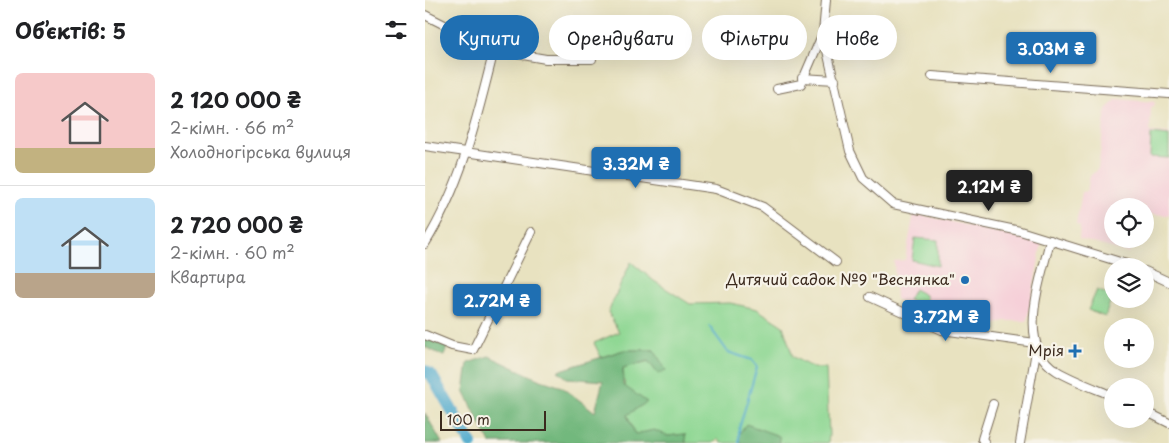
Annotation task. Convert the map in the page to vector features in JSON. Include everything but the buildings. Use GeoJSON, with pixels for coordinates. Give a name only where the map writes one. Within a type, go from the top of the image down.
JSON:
{"type":"FeatureCollection","features":[{"type":"Feature","properties":{"kind":"street"},"geometry":{"type":"LineString","coordinates":[[825,15],[826,0]]}},
{"type":"Feature","properties":{"kind":"street"},"geometry":{"type":"LineString","coordinates":[[425,15],[440,23]]}},
{"type":"Feature","properties":{"kind":"street"},"geometry":{"type":"LineString","coordinates":[[777,89],[801,84],[817,46]]}},
{"type":"Feature","properties":{"kind":"street"},"geometry":{"type":"LineString","coordinates":[[425,244],[439,221],[468,152],[491,60]]}},
{"type":"Feature","properties":{"kind":"street"},"geometry":{"type":"LineString","coordinates":[[830,60],[850,151],[863,178],[893,204],[974,220],[1050,240],[1107,258]]}},
{"type":"Feature","properties":{"kind":"street"},"geometry":{"type":"LineString","coordinates":[[932,76],[1169,94]]}},
{"type":"Feature","properties":{"kind":"street"},"geometry":{"type":"LineString","coordinates":[[803,78],[835,80]]}},
{"type":"Feature","properties":{"kind":"street"},"geometry":{"type":"LineString","coordinates":[[425,146],[716,189],[763,207],[836,262]]}},
{"type":"Feature","properties":{"kind":"street"},"geometry":{"type":"LineString","coordinates":[[425,335],[452,346],[473,350],[531,232]]}},
{"type":"Feature","properties":{"kind":"street"},"geometry":{"type":"LineString","coordinates":[[1020,443],[1035,357],[1032,324],[1050,240]]}},
{"type":"Feature","properties":{"kind":"street"},"geometry":{"type":"LineString","coordinates":[[1154,275],[1169,282]]}},
{"type":"Feature","properties":{"kind":"street"},"geometry":{"type":"LineString","coordinates":[[870,297],[941,330],[1035,343]]}},
{"type":"Feature","properties":{"kind":"street"},"geometry":{"type":"LineString","coordinates":[[1035,343],[1044,359],[1056,370],[1104,392]]}},
{"type":"Feature","properties":{"kind":"street"},"geometry":{"type":"LineString","coordinates":[[985,443],[982,439],[993,404]]}},
{"type":"Feature","properties":{"kind":"street"},"geometry":{"type":"LineString","coordinates":[[1154,416],[1169,423]]}},
{"type":"Feature","properties":{"kind":"shaded area"},"geometry":{"type":"Polygon","coordinates":[[[1117,99],[1155,102],[1154,106],[1151,107],[1150,132],[1169,133],[1169,215],[1154,214],[1154,198],[1104,198],[1104,246],[1079,239],[1080,226],[1076,225],[1082,192],[1087,191],[1090,176],[1098,169],[1106,109],[1117,99]]]}},
{"type":"Feature","properties":{"kind":"shaded area","name":"Дитячий садок №9 \"Веснянка\""},"geometry":{"type":"Polygon","coordinates":[[[914,213],[1042,243],[1027,321],[1004,321],[980,331],[948,325],[896,299],[894,261],[905,260],[914,213]]]}},
{"type":"Feature","properties":{"kind":"shaded area"},"geometry":{"type":"Polygon","coordinates":[[[1111,248],[1130,248],[1129,253],[1111,248]]]}},
{"type":"Feature","properties":{"kind":"green space"},"geometry":{"type":"Polygon","coordinates":[[[1151,134],[1169,136],[1169,158],[1150,157],[1151,134]]]}},
{"type":"Feature","properties":{"kind":"green space"},"geometry":{"type":"Polygon","coordinates":[[[915,238],[938,240],[938,266],[912,260],[915,238]]]}},
{"type":"Feature","properties":{"kind":"green space"},"geometry":{"type":"Polygon","coordinates":[[[631,262],[654,281],[690,304],[730,303],[757,309],[783,326],[793,357],[813,368],[826,368],[828,443],[780,443],[778,436],[739,434],[740,443],[721,443],[718,439],[712,443],[686,443],[685,434],[668,436],[654,430],[635,435],[627,414],[623,368],[649,361],[654,350],[624,350],[601,357],[594,343],[619,332],[608,312],[631,262]]]}},
{"type":"Feature","properties":{"kind":"green space"},"geometry":{"type":"Polygon","coordinates":[[[914,289],[925,295],[928,307],[908,300],[914,289]]]}},
{"type":"Feature","properties":{"kind":"green space"},"geometry":{"type":"Polygon","coordinates":[[[1097,290],[1104,293],[1104,308],[1108,308],[1105,317],[1088,310],[1097,290]]]}},
{"type":"Feature","properties":{"kind":"green space"},"geometry":{"type":"Polygon","coordinates":[[[425,338],[447,347],[444,356],[425,347],[425,338]]]}},
{"type":"Feature","properties":{"kind":"green space"},"geometry":{"type":"Polygon","coordinates":[[[624,350],[654,350],[666,370],[658,374],[648,361],[623,368],[623,385],[647,402],[627,415],[635,434],[654,430],[668,436],[685,434],[686,443],[490,443],[464,391],[468,363],[489,356],[538,379],[562,387],[595,412],[603,381],[567,378],[558,371],[624,350]]]}},
{"type":"Feature","properties":{"kind":"green space"},"geometry":{"type":"Polygon","coordinates":[[[425,413],[442,443],[425,443],[425,413]]]}},
{"type":"Feature","properties":{"kind":"green space"},"geometry":{"type":"Polygon","coordinates":[[[746,424],[779,436],[780,443],[740,443],[739,434],[746,424]]]}},
{"type":"Feature","properties":{"kind":"waterway"},"geometry":{"type":"LineString","coordinates":[[709,326],[728,352],[752,360],[757,367],[739,429],[739,443]]}},
{"type":"Feature","properties":{"kind":"waterway"},"geometry":{"type":"LineString","coordinates":[[425,371],[432,376],[471,443]]}},
{"type":"Feature","properties":{"kind":"place","name":"Дитячий садок №9 \"Веснянка\""},"geometry":{"type":"Point","coordinates":[965,280]}},
{"type":"Feature","properties":{"kind":"place","name":"Мрія"},"geometry":{"type":"Point","coordinates":[1075,351]}}]}
